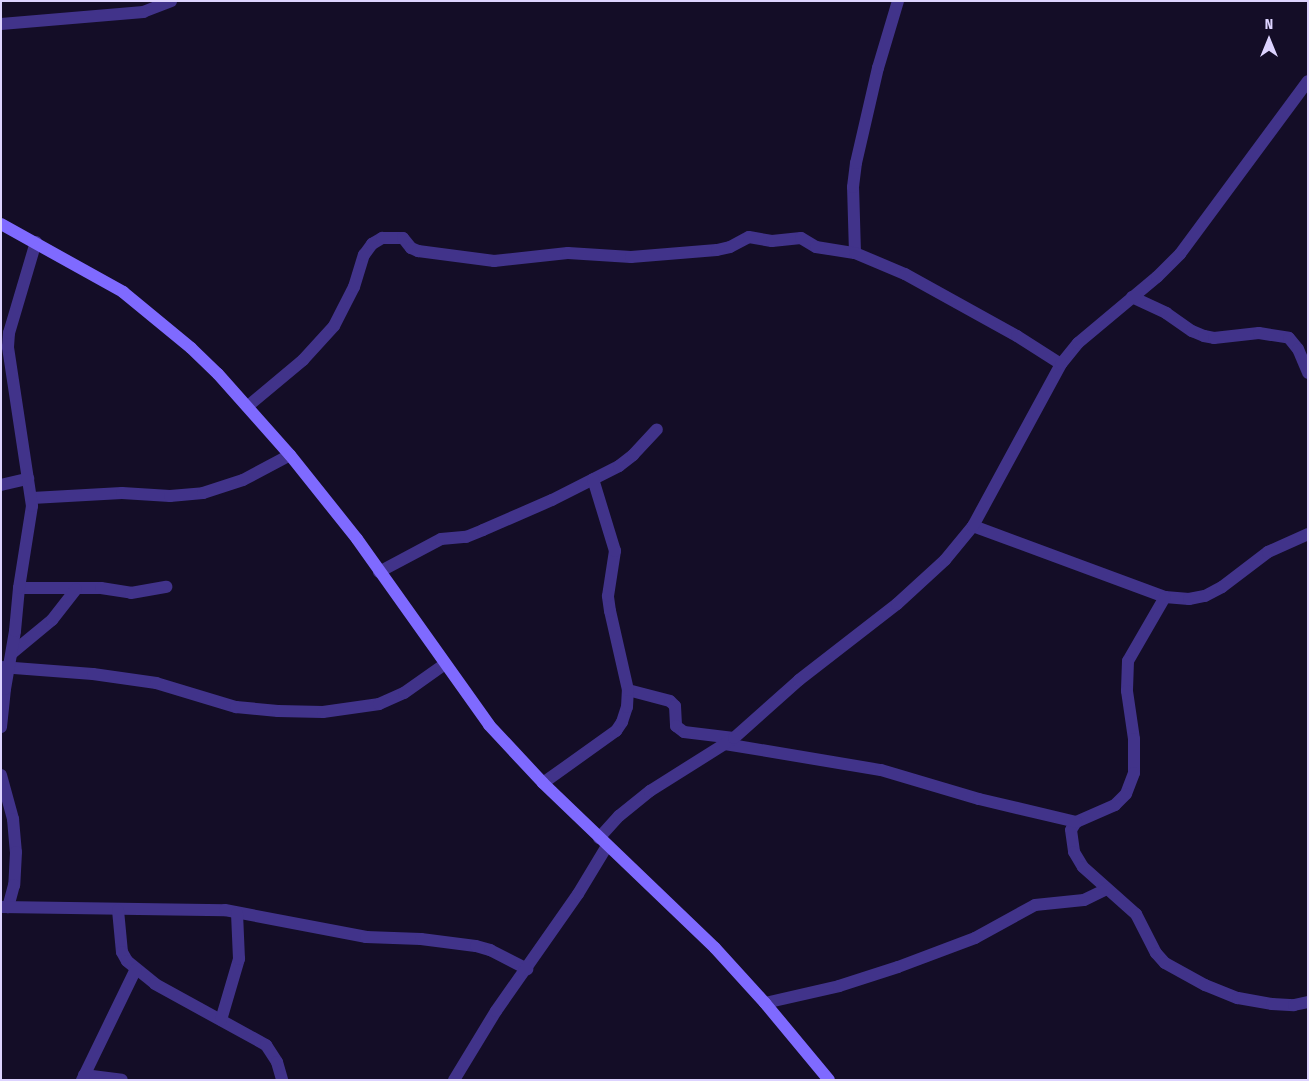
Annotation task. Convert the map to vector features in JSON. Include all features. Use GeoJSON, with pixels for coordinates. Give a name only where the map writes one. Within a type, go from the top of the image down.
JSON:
{"type":"FeatureCollection","features":[{"type":"Feature","properties":{"kind":"street"},"geometry":{"type":"LineString","coordinates":[[1,24],[143,12],[171,1]]}},
{"type":"Feature","properties":{"kind":"street"},"geometry":{"type":"LineString","coordinates":[[855,253],[853,187],[855,171],[878,68],[898,1]]}},
{"type":"Feature","properties":{"kind":"street"},"geometry":{"type":"LineString","coordinates":[[454,1080],[491,1019],[527,969],[619,816],[650,791],[730,741],[799,680],[897,604],[945,560],[973,526],[1060,364],[1078,343],[1180,254],[1308,81]]}},
{"type":"Feature","properties":{"kind":"street"},"geometry":{"type":"LineString","coordinates":[[1,224],[123,292],[191,348],[248,406],[357,539],[489,725],[543,783],[715,948],[765,1002],[829,1080]]}},
{"type":"Feature","properties":{"kind":"street"},"geometry":{"type":"LineString","coordinates":[[248,406],[303,360],[334,326],[354,287],[364,255],[372,244],[382,238],[403,238],[411,248],[418,251],[494,260],[568,252],[631,257],[717,250],[730,247],[749,237],[772,241],[799,237],[823,249],[855,253],[937,290],[1017,336],[1060,364]]}},
{"type":"Feature","properties":{"kind":"street"},"geometry":{"type":"LineString","coordinates":[[1,728],[5,668],[12,653],[32,498],[4,349],[36,242]]}},
{"type":"Feature","properties":{"kind":"street"},"geometry":{"type":"LineString","coordinates":[[1132,297],[1166,313],[1192,331],[1204,336],[1214,338],[1259,333],[1289,338],[1298,349],[1308,373]]}},
{"type":"Feature","properties":{"kind":"street"},"geometry":{"type":"LineString","coordinates":[[379,572],[441,539],[466,536],[552,500],[593,479],[626,461],[657,429]]}},
{"type":"Feature","properties":{"kind":"street"},"geometry":{"type":"LineString","coordinates":[[32,498],[122,493],[170,496],[203,493],[243,480],[290,455]]}},
{"type":"Feature","properties":{"kind":"street"},"geometry":{"type":"LineString","coordinates":[[543,783],[616,730],[622,722],[627,707],[628,690],[608,596],[615,551],[593,479]]}},
{"type":"Feature","properties":{"kind":"street"},"geometry":{"type":"LineString","coordinates":[[1,485],[28,480]]}},
{"type":"Feature","properties":{"kind":"street"},"geometry":{"type":"LineString","coordinates":[[973,526],[1165,597],[1189,599],[1205,596],[1222,587],[1268,552],[1308,534]]}},
{"type":"Feature","properties":{"kind":"street"},"geometry":{"type":"LineString","coordinates":[[19,588],[109,588],[131,593],[166,587]]}},
{"type":"Feature","properties":{"kind":"street"},"geometry":{"type":"LineString","coordinates":[[12,653],[52,620],[76,589]]}},
{"type":"Feature","properties":{"kind":"street"},"geometry":{"type":"LineString","coordinates":[[1165,597],[1128,661],[1127,691],[1134,739],[1134,773],[1126,794],[1115,805],[1076,822],[1071,830],[1074,852],[1083,867],[1107,890],[1128,904],[1136,914],[1156,953],[1165,963],[1178,971],[1238,998],[1272,1004],[1294,1005],[1308,1002]]}},
{"type":"Feature","properties":{"kind":"street"},"geometry":{"type":"LineString","coordinates":[[5,668],[93,674],[156,683],[236,707],[278,711],[323,712],[379,704],[404,692],[445,664]]}},
{"type":"Feature","properties":{"kind":"street"},"geometry":{"type":"LineString","coordinates":[[628,690],[670,701],[674,706],[675,723],[684,732],[880,770],[979,799],[1076,822]]}},
{"type":"Feature","properties":{"kind":"street"},"geometry":{"type":"LineString","coordinates":[[1,775],[13,819],[16,852],[14,885],[5,907],[118,910],[215,909],[366,938],[421,938],[476,946],[490,950],[527,969]]}},
{"type":"Feature","properties":{"kind":"street"},"geometry":{"type":"LineString","coordinates":[[765,1002],[839,986],[898,967],[975,938],[1035,905],[1084,900],[1107,890]]}},
{"type":"Feature","properties":{"kind":"street"},"geometry":{"type":"LineString","coordinates":[[118,910],[122,952],[136,969],[155,984],[266,1046],[277,1062],[282,1080]]}},
{"type":"Feature","properties":{"kind":"street"},"geometry":{"type":"LineString","coordinates":[[221,1020],[239,959],[237,912]]}},
{"type":"Feature","properties":{"kind":"street"},"geometry":{"type":"LineString","coordinates":[[122,1080],[83,1077],[136,969]]}}]}
